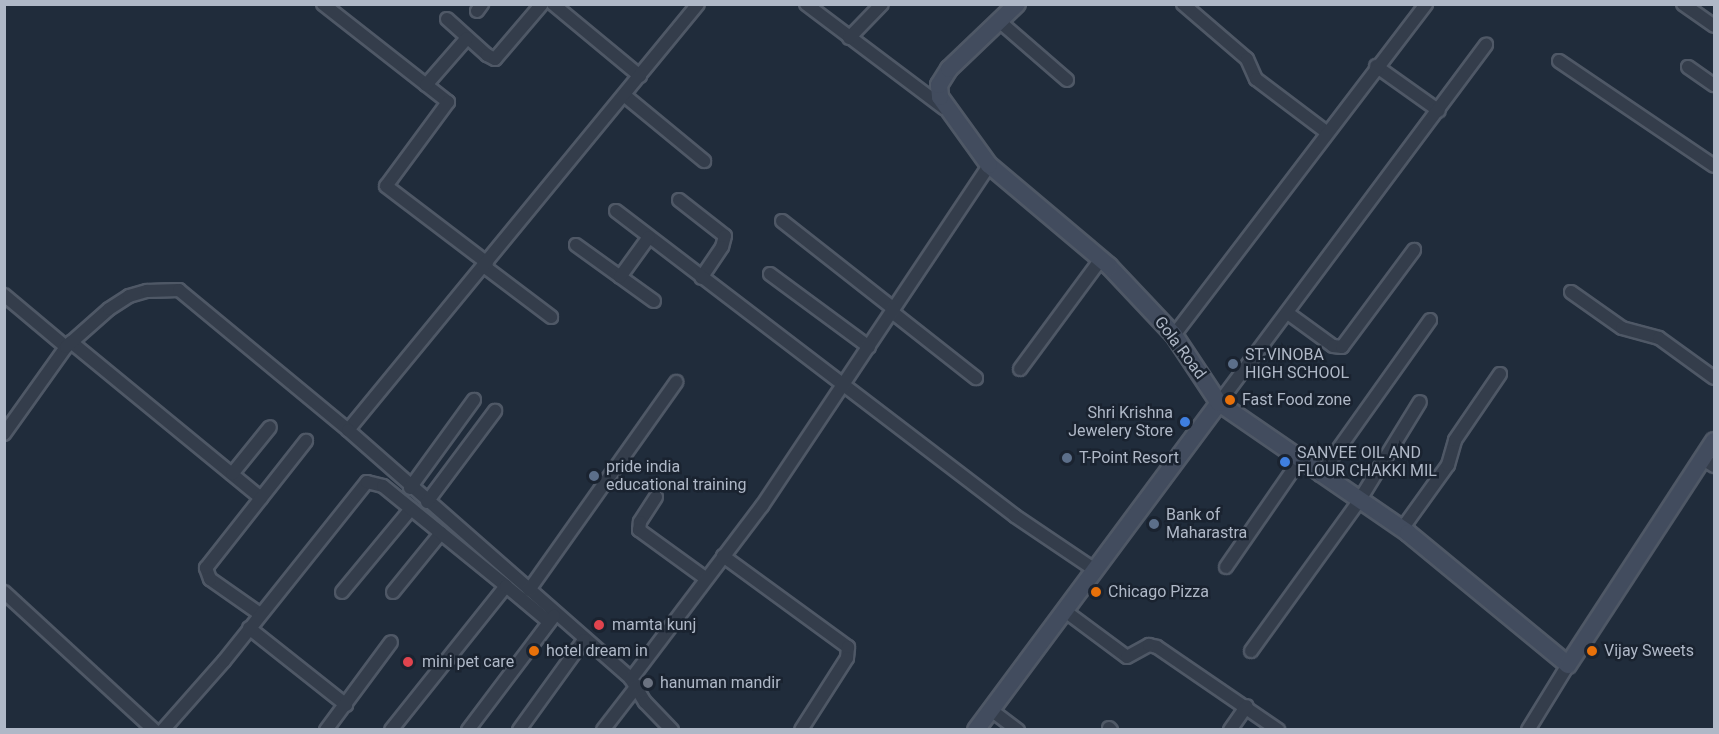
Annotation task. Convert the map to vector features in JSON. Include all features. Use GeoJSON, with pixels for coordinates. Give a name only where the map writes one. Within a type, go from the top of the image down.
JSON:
{"type":"FeatureCollection","features":[{"type":"Feature","properties":{"kind":"street"},"geometry":{"type":"LineString","coordinates":[[323,4],[426,85],[448,106],[386,186],[551,317]]}},
{"type":"Feature","properties":{"kind":"street"},"geometry":{"type":"LineString","coordinates":[[447,19],[467,38],[495,58],[542,4]]}},
{"type":"Feature","properties":{"kind":"street"},"geometry":{"type":"LineString","coordinates":[[553,4],[640,75]]}},
{"type":"Feature","properties":{"kind":"street"},"geometry":{"type":"LineString","coordinates":[[348,430],[486,265],[698,4]]}},
{"type":"Feature","properties":{"kind":"street"},"geometry":{"type":"LineString","coordinates":[[806,4],[948,111]]}},
{"type":"Feature","properties":{"kind":"street"},"geometry":{"type":"LineString","coordinates":[[849,38],[882,4]]}},
{"type":"Feature","properties":{"kind":"street","name":"Gola Road"},"geometry":{"type":"LineString","coordinates":[[1017,4],[943,76],[940,97],[989,165],[1101,259],[1174,335],[1219,403]]}},
{"type":"Feature","properties":{"kind":"street"},"geometry":{"type":"LineString","coordinates":[[1183,4],[1249,61],[1256,79],[1326,132]]}},
{"type":"Feature","properties":{"kind":"street"},"geometry":{"type":"LineString","coordinates":[[1683,4],[1714,26]]}},
{"type":"Feature","properties":{"kind":"street"},"geometry":{"type":"LineString","coordinates":[[1174,335],[1424,5]]}},
{"type":"Feature","properties":{"kind":"street"},"geometry":{"type":"LineString","coordinates":[[999,21],[1067,80]]}},
{"type":"Feature","properties":{"kind":"street"},"geometry":{"type":"LineString","coordinates":[[426,85],[467,38]]}},
{"type":"Feature","properties":{"kind":"street"},"geometry":{"type":"LineString","coordinates":[[976,729],[1219,403],[1289,314],[1486,45]]}},
{"type":"Feature","properties":{"kind":"street"},"geometry":{"type":"LineString","coordinates":[[1559,61],[1714,166]]}},
{"type":"Feature","properties":{"kind":"street"},"geometry":{"type":"LineString","coordinates":[[1376,66],[1438,111]]}},
{"type":"Feature","properties":{"kind":"street"},"geometry":{"type":"LineString","coordinates":[[1688,67],[1714,85]]}},
{"type":"Feature","properties":{"kind":"street"},"geometry":{"type":"LineString","coordinates":[[624,95],[704,161]]}},
{"type":"Feature","properties":{"kind":"street"},"geometry":{"type":"LineString","coordinates":[[603,729],[705,578],[762,506],[989,165]]}},
{"type":"Feature","properties":{"kind":"street"},"geometry":{"type":"LineString","coordinates":[[680,200],[725,236],[722,247],[701,278]]}},
{"type":"Feature","properties":{"kind":"street"},"geometry":{"type":"LineString","coordinates":[[616,211],[1014,516],[1095,570]]}},
{"type":"Feature","properties":{"kind":"street"},"geometry":{"type":"LineString","coordinates":[[782,221],[976,378]]}},
{"type":"Feature","properties":{"kind":"street"},"geometry":{"type":"LineString","coordinates":[[621,277],[649,237]]}},
{"type":"Feature","properties":{"kind":"street"},"geometry":{"type":"LineString","coordinates":[[576,245],[654,302]]}},
{"type":"Feature","properties":{"kind":"street"},"geometry":{"type":"LineString","coordinates":[[1289,314],[1333,346],[1342,347],[1414,250]]}},
{"type":"Feature","properties":{"kind":"street"},"geometry":{"type":"LineString","coordinates":[[1020,369],[1101,259]]}},
{"type":"Feature","properties":{"kind":"street"},"geometry":{"type":"LineString","coordinates":[[770,274],[869,346]]}},
{"type":"Feature","properties":{"kind":"street"},"geometry":{"type":"LineString","coordinates":[[4,434],[68,345],[129,296],[164,288],[178,290],[348,430],[410,488],[529,590],[552,618]]}},
{"type":"Feature","properties":{"kind":"street"},"geometry":{"type":"LineString","coordinates":[[1571,292],[1622,328],[1659,338],[1714,378]]}},
{"type":"Feature","properties":{"kind":"street"},"geometry":{"type":"LineString","coordinates":[[4,295],[261,498]]}},
{"type":"Feature","properties":{"kind":"street"},"geometry":{"type":"LineString","coordinates":[[1320,475],[1430,320]]}},
{"type":"Feature","properties":{"kind":"street"},"geometry":{"type":"LineString","coordinates":[[1402,529],[1448,465],[1455,440],[1500,374]]}},
{"type":"Feature","properties":{"kind":"street"},"geometry":{"type":"LineString","coordinates":[[529,590],[676,382]]}},
{"type":"Feature","properties":{"kind":"street"},"geometry":{"type":"LineString","coordinates":[[410,488],[474,400]]}},
{"type":"Feature","properties":{"kind":"street"},"geometry":{"type":"LineString","coordinates":[[1251,651],[1359,501],[1420,402]]}},
{"type":"Feature","properties":{"kind":"street"},"geometry":{"type":"LineString","coordinates":[[1219,403],[1299,461],[1402,529],[1568,665]]}},
{"type":"Feature","properties":{"kind":"street"},"geometry":{"type":"LineString","coordinates":[[427,502],[495,411]]}},
{"type":"Feature","properties":{"kind":"street"},"geometry":{"type":"LineString","coordinates":[[232,474],[270,427]]}},
{"type":"Feature","properties":{"kind":"street"},"geometry":{"type":"LineString","coordinates":[[261,614],[206,571],[306,441]]}},
{"type":"Feature","properties":{"kind":"street"},"geometry":{"type":"LineString","coordinates":[[1528,729],[1568,665],[1709,463],[1714,441]]}},
{"type":"Feature","properties":{"kind":"street"},"geometry":{"type":"LineString","coordinates":[[1226,567],[1299,461]]}},
{"type":"Feature","properties":{"kind":"street"},"geometry":{"type":"LineString","coordinates":[[163,729],[261,614],[367,482],[383,486],[506,586],[584,640],[634,683],[645,702],[672,729]]}},
{"type":"Feature","properties":{"kind":"street"},"geometry":{"type":"LineString","coordinates":[[656,497],[640,522],[639,530],[705,578]]}},
{"type":"Feature","properties":{"kind":"street"},"geometry":{"type":"LineString","coordinates":[[342,592],[411,509]]}},
{"type":"Feature","properties":{"kind":"street"},"geometry":{"type":"LineString","coordinates":[[393,592],[441,533]]}},
{"type":"Feature","properties":{"kind":"street"},"geometry":{"type":"LineString","coordinates":[[723,556],[848,647],[847,658],[801,729]]}},
{"type":"Feature","properties":{"kind":"street"},"geometry":{"type":"LineString","coordinates":[[391,729],[506,586]]}},
{"type":"Feature","properties":{"kind":"street"},"geometry":{"type":"LineString","coordinates":[[4,592],[154,729]]}},
{"type":"Feature","properties":{"kind":"street"},"geometry":{"type":"LineString","coordinates":[[1065,611],[1126,657],[1153,645],[1278,729]]}},
{"type":"Feature","properties":{"kind":"street"},"geometry":{"type":"LineString","coordinates":[[468,729],[552,618]]}},
{"type":"Feature","properties":{"kind":"street"},"geometry":{"type":"LineString","coordinates":[[249,628],[346,705]]}},
{"type":"Feature","properties":{"kind":"street"},"geometry":{"type":"LineString","coordinates":[[519,729],[584,640]]}},
{"type":"Feature","properties":{"kind":"street"},"geometry":{"type":"LineString","coordinates":[[326,729],[391,642]]}},
{"type":"Feature","properties":{"kind":"street"},"geometry":{"type":"LineString","coordinates":[[1230,729],[1246,706]]}},
{"type":"Feature","properties":{"kind":"street"},"geometry":{"type":"LineString","coordinates":[[991,710],[1018,729]]}},
{"type":"Feature","properties":{"kind":"place","name":"ST.VINOBA HIGH SCHOOL"},"geometry":{"type":"Point","coordinates":[1233,364]}},
{"type":"Feature","properties":{"kind":"place","name":"Fast Food zone"},"geometry":{"type":"Point","coordinates":[1230,400]}},
{"type":"Feature","properties":{"kind":"place","name":"Shri Krishna Jewelery Store"},"geometry":{"type":"Point","coordinates":[1185,422]}},
{"type":"Feature","properties":{"kind":"place","name":"T-Point Resort"},"geometry":{"type":"Point","coordinates":[1067,458]}},
{"type":"Feature","properties":{"kind":"place","name":"SANVEE OIL AND FLOUR CHAKKI MIL"},"geometry":{"type":"Point","coordinates":[1285,462]}},
{"type":"Feature","properties":{"kind":"place","name":"pride india educational training"},"geometry":{"type":"Point","coordinates":[594,476]}},
{"type":"Feature","properties":{"kind":"place","name":"Bank of Maharastra"},"geometry":{"type":"Point","coordinates":[1154,524]}},
{"type":"Feature","properties":{"kind":"place","name":"Chicago Pizza"},"geometry":{"type":"Point","coordinates":[1096,592]}},
{"type":"Feature","properties":{"kind":"place","name":"mamta kunj"},"geometry":{"type":"Point","coordinates":[599,625]}},
{"type":"Feature","properties":{"kind":"place","name":"hotel dream in"},"geometry":{"type":"Point","coordinates":[534,651]}},
{"type":"Feature","properties":{"kind":"place","name":"Vijay Sweets"},"geometry":{"type":"Point","coordinates":[1592,651]}},
{"type":"Feature","properties":{"kind":"place","name":"mini pet care"},"geometry":{"type":"Point","coordinates":[408,662]}},
{"type":"Feature","properties":{"kind":"place","name":"hanuman mandir"},"geometry":{"type":"Point","coordinates":[648,683]}}]}
